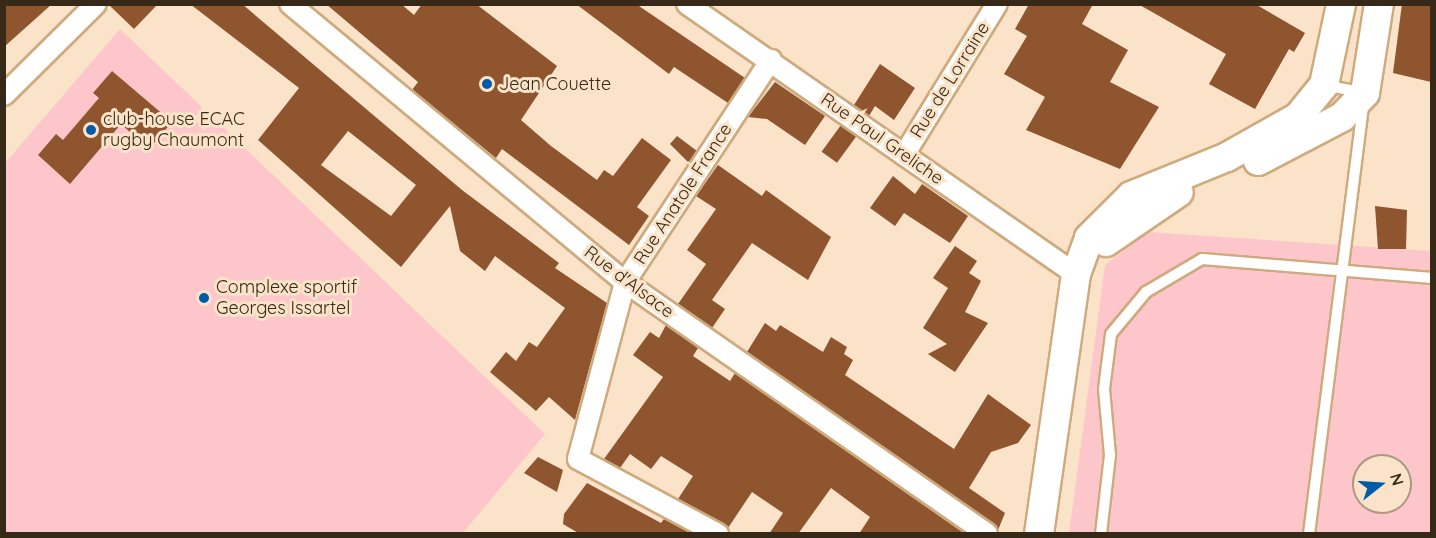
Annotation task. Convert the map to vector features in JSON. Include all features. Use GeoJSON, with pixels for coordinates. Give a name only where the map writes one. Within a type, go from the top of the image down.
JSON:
{"type":"FeatureCollection","features":[{"type":"Feature","properties":{"kind":"street"},"geometry":{"type":"LineString","coordinates":[[4,95],[96,4]]}},
{"type":"Feature","properties":{"kind":"street","name":"Rue d'Alsace"},"geometry":{"type":"LineString","coordinates":[[290,4],[625,282],[987,534]]}},
{"type":"Feature","properties":{"kind":"street","name":"Rue Paul Greliche"},"geometry":{"type":"LineString","coordinates":[[687,4],[771,60],[1076,274]]}},
{"type":"Feature","properties":{"kind":"street","name":"Rue de Lorraine"},"geometry":{"type":"LineString","coordinates":[[904,155],[997,4]]}},
{"type":"Feature","properties":{"kind":"street"},"geometry":{"type":"LineString","coordinates":[[1039,534],[1076,274],[1089,238],[1131,196],[1278,130],[1298,117],[1324,84],[1341,4]]}},
{"type":"Feature","properties":{"kind":"street"},"geometry":{"type":"LineString","coordinates":[[1076,274],[1117,231],[1167,196],[1237,172],[1306,138],[1342,117],[1365,93],[1378,4]]}},
{"type":"Feature","properties":{"kind":"street","name":"Rue Anatole France"},"geometry":{"type":"LineString","coordinates":[[718,534],[578,459],[625,282],[771,60]]}},
{"type":"Feature","properties":{"kind":"lane"},"geometry":{"type":"LineString","coordinates":[[1309,534],[1365,93],[1324,84]]}},
{"type":"Feature","properties":{"kind":"lane"},"geometry":{"type":"LineString","coordinates":[[1101,534],[1110,455],[1104,389],[1111,334],[1146,292],[1202,259],[1431,278]]}},
{"type":"Feature","properties":{"kind":"shaded area","name":"Complexe sportif Georges Issartel"},"geometry":{"type":"Polygon","coordinates":[[[120,29],[545,434],[463,533],[5,534],[5,163],[120,29]]]}},
{"type":"Feature","properties":{"kind":"shaded area"},"geometry":{"type":"Polygon","coordinates":[[[1148,232],[1431,251],[1431,533],[1069,534],[1105,265],[1148,232]]]}},
{"type":"Feature","properties":{"kind":"building"},"geometry":{"type":"Polygon","coordinates":[[[4,4],[52,4],[4,47],[4,4]]]}},
{"type":"Feature","properties":{"kind":"building"},"geometry":{"type":"Polygon","coordinates":[[[108,4],[158,4],[134,29],[108,4]]]}},
{"type":"Feature","properties":{"kind":"building"},"geometry":{"type":"Polygon","coordinates":[[[190,4],[242,4],[462,190],[559,263],[555,268],[607,303],[575,420],[549,397],[536,411],[490,372],[506,352],[516,361],[529,342],[537,347],[565,308],[495,256],[485,271],[460,251],[450,206],[401,267],[258,140],[299,88],[190,4]],[[348,131],[321,165],[391,216],[416,185],[348,131]]]}},
{"type":"Feature","properties":{"kind":"building"},"geometry":{"type":"Polygon","coordinates":[[[326,4],[401,4],[414,15],[422,4],[476,4],[557,66],[521,120],[551,146],[597,180],[604,170],[613,176],[642,138],[671,160],[637,207],[649,216],[629,245],[502,149],[496,158],[412,90],[418,82],[326,4]]]}},
{"type":"Feature","properties":{"kind":"building"},"geometry":{"type":"Polygon","coordinates":[[[576,4],[636,4],[745,78],[728,103],[674,67],[669,74],[576,4]]]}},
{"type":"Feature","properties":{"kind":"building"},"geometry":{"type":"Polygon","coordinates":[[[1029,4],[1093,4],[1082,24],[1128,50],[1110,82],[1159,107],[1120,169],[1026,130],[1045,97],[1004,74],[1027,36],[1015,29],[1029,4]]]}},
{"type":"Feature","properties":{"kind":"building"},"geometry":{"type":"Polygon","coordinates":[[[1138,4],[1255,4],[1305,33],[1294,52],[1289,49],[1255,109],[1209,84],[1226,54],[1138,4]]]}},
{"type":"Feature","properties":{"kind":"building"},"geometry":{"type":"Polygon","coordinates":[[[1402,4],[1431,4],[1431,82],[1393,73],[1402,4]]]}},
{"type":"Feature","properties":{"kind":"building"},"geometry":{"type":"Polygon","coordinates":[[[880,64],[915,88],[894,120],[875,106],[869,116],[854,105],[880,64]]]}},
{"type":"Feature","properties":{"kind":"building","name":"club-house ECAC rugby Chaumont"},"geometry":{"type":"Polygon","coordinates":[[[112,71],[172,122],[149,149],[121,124],[70,184],[38,155],[56,134],[63,140],[99,98],[93,93],[112,71]]]}},
{"type":"Feature","properties":{"kind":"building"},"geometry":{"type":"Polygon","coordinates":[[[775,82],[825,116],[805,145],[767,119],[748,117],[775,82]]]}},
{"type":"Feature","properties":{"kind":"building"},"geometry":{"type":"Polygon","coordinates":[[[841,125],[856,136],[837,163],[822,152],[841,125]]]}},
{"type":"Feature","properties":{"kind":"building"},"geometry":{"type":"Polygon","coordinates":[[[677,136],[697,151],[689,163],[670,144],[677,136]]]}},
{"type":"Feature","properties":{"kind":"building"},"geometry":{"type":"Polygon","coordinates":[[[718,165],[762,196],[766,190],[831,237],[808,280],[752,243],[712,300],[725,309],[712,328],[678,304],[706,264],[687,250],[716,209],[696,196],[718,165]]]}},
{"type":"Feature","properties":{"kind":"building"},"geometry":{"type":"Polygon","coordinates":[[[893,176],[915,194],[922,184],[968,216],[950,243],[904,213],[895,226],[870,208],[893,176]]]}},
{"type":"Feature","properties":{"kind":"building"},"geometry":{"type":"Polygon","coordinates":[[[1375,206],[1407,210],[1406,249],[1378,249],[1375,206]]]}},
{"type":"Feature","properties":{"kind":"building"},"geometry":{"type":"Polygon","coordinates":[[[955,246],[977,261],[969,273],[981,281],[965,312],[988,323],[955,372],[928,354],[947,344],[923,328],[948,288],[933,278],[955,246]]]}},
{"type":"Feature","properties":{"kind":"building"},"geometry":{"type":"Polygon","coordinates":[[[765,323],[776,331],[780,325],[823,352],[831,337],[847,347],[844,354],[853,360],[845,375],[954,449],[988,394],[1031,425],[1018,443],[991,452],[969,488],[1005,513],[998,530],[747,352],[765,323]]]}},
{"type":"Feature","properties":{"kind":"building"},"geometry":{"type":"Polygon","coordinates":[[[666,325],[698,348],[693,356],[730,381],[735,373],[965,534],[859,534],[870,517],[831,488],[798,534],[769,534],[783,513],[752,492],[728,528],[678,499],[693,476],[661,456],[651,469],[630,454],[620,468],[604,459],[663,377],[633,355],[650,332],[659,338],[666,325]]]}},
{"type":"Feature","properties":{"kind":"building"},"geometry":{"type":"Polygon","coordinates":[[[538,457],[563,470],[557,492],[524,473],[538,457]]]}},
{"type":"Feature","properties":{"kind":"building"},"geometry":{"type":"Polygon","coordinates":[[[587,483],[661,523],[664,519],[692,534],[580,534],[563,524],[564,514],[587,483]]]}},
{"type":"Feature","properties":{"kind":"place","name":"Jean Couette"},"geometry":{"type":"Point","coordinates":[487,84]}},
{"type":"Feature","properties":{"kind":"place","name":"club-house ECAC rugby Chaumont"},"geometry":{"type":"Point","coordinates":[91,130]}},
{"type":"Feature","properties":{"kind":"place","name":"Complexe sportif Georges Issartel"},"geometry":{"type":"Point","coordinates":[204,298]}}]}
